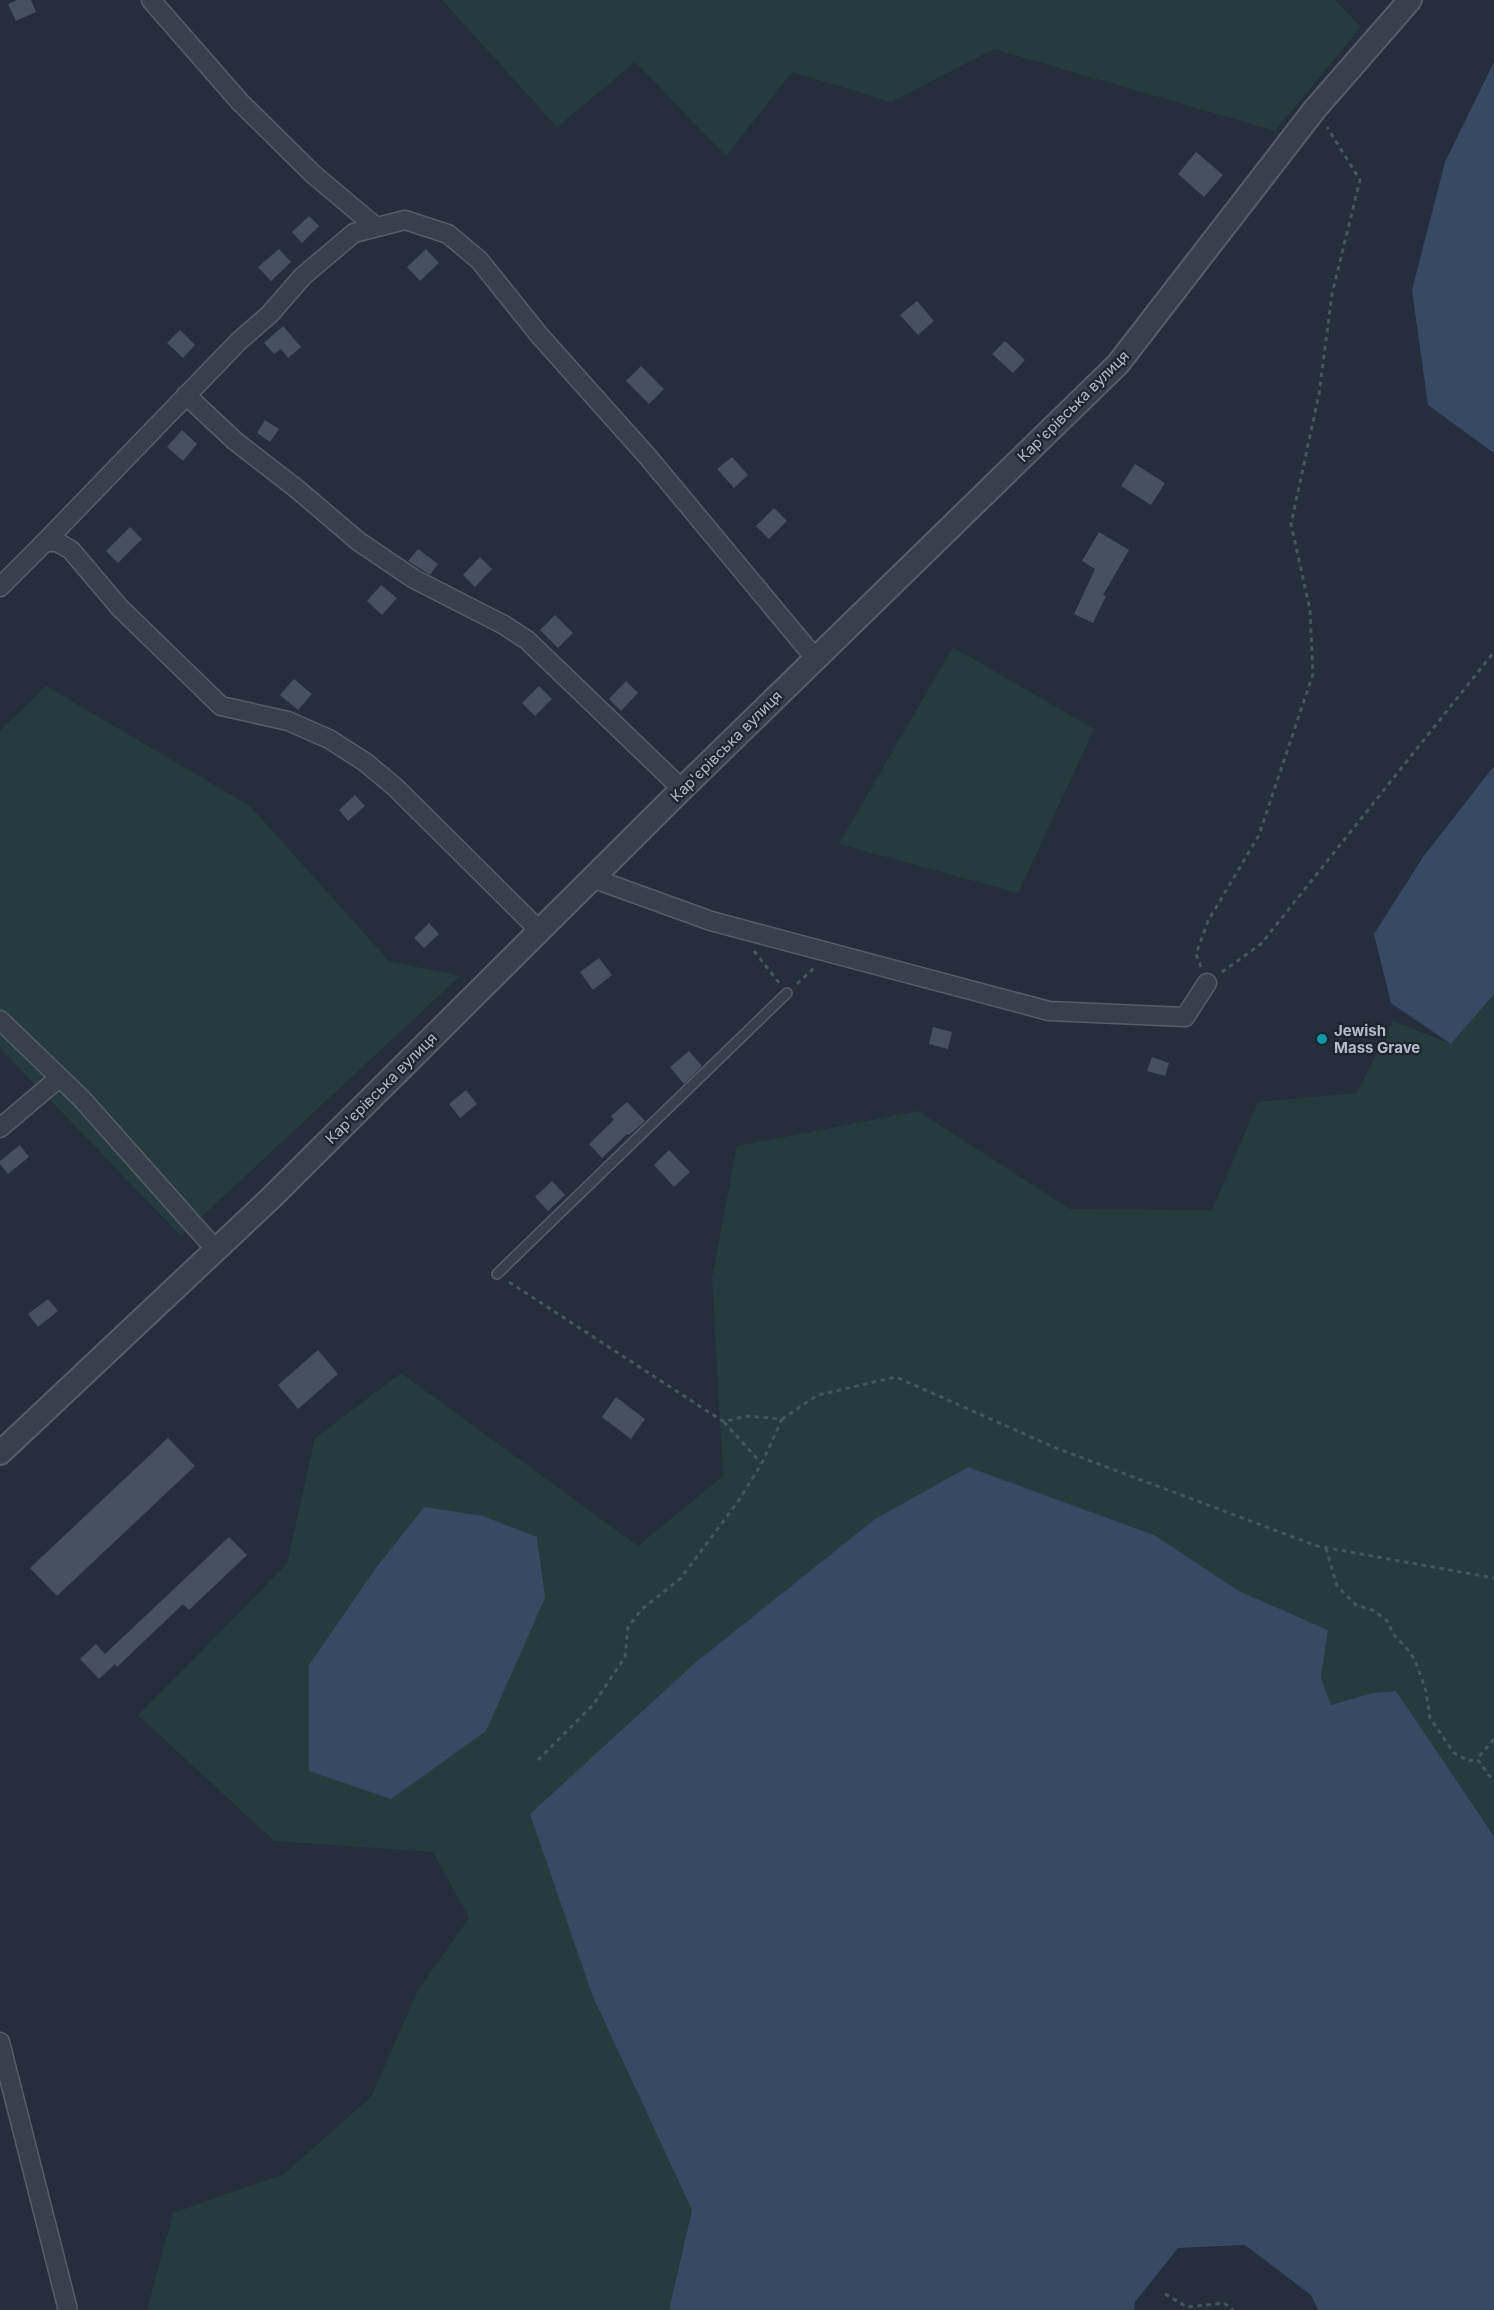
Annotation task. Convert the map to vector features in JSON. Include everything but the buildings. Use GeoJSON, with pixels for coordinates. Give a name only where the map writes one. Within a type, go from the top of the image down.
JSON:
{"type":"FeatureCollection","features":[{"type":"Feature","properties":{"kind":"street"},"geometry":{"type":"LineString","coordinates":[[151,0],[240,102],[314,174],[376,227]]}},
{"type":"Feature","properties":{"kind":"street","name":"Кар'єрівська вулиця"},"geometry":{"type":"LineString","coordinates":[[0,1453],[272,1197],[815,658],[1118,364],[1315,109],[1410,0]]}},
{"type":"Feature","properties":{"kind":"street"},"geometry":{"type":"LineString","coordinates":[[0,587],[239,341],[270,314],[303,276],[354,233],[405,220],[448,234],[479,260],[540,336],[648,457],[815,658]]}},
{"type":"Feature","properties":{"kind":"street"},"geometry":{"type":"LineString","coordinates":[[186,395],[235,441],[297,489],[358,541],[414,579],[504,625],[528,640],[682,789]]}},
{"type":"Feature","properties":{"kind":"street"},"geometry":{"type":"LineString","coordinates":[[45,542],[57,542],[71,550],[120,608],[221,706],[288,721],[328,739],[365,762],[395,787],[539,930]]}},
{"type":"Feature","properties":{"kind":"street"},"geometry":{"type":"LineString","coordinates":[[592,878],[734,927],[1049,1011],[1185,1017],[1207,983]]}},
{"type":"Feature","properties":{"kind":"street"},"geometry":{"type":"LineString","coordinates":[[0,1020],[82,1100],[216,1250]]}},
{"type":"Feature","properties":{"kind":"street"},"geometry":{"type":"LineString","coordinates":[[0,1128],[59,1078]]}},
{"type":"Feature","properties":{"kind":"street"},"geometry":{"type":"LineString","coordinates":[[0,2042],[68,2310]]}},
{"type":"Feature","properties":{"kind":"lane"},"geometry":{"type":"LineString","coordinates":[[497,1274],[787,993]]}},
{"type":"Feature","properties":{"kind":"path"},"geometry":{"type":"LineString","coordinates":[[1315,109],[1360,180],[1332,294],[1319,394],[1291,524],[1310,610],[1313,674],[1260,835],[1208,921],[1196,954],[1207,983],[1261,944],[1494,652]]}},
{"type":"Feature","properties":{"kind":"path"},"geometry":{"type":"LineString","coordinates":[[734,927],[787,993],[832,953]]}},
{"type":"Feature","properties":{"kind":"path"},"geometry":{"type":"LineString","coordinates":[[497,1274],[724,1422],[762,1463]]}},
{"type":"Feature","properties":{"kind":"path"},"geometry":{"type":"LineString","coordinates":[[538,1760],[593,1705],[626,1657],[628,1627],[642,1609],[681,1578],[749,1486],[782,1419],[819,1395],[896,1377],[1056,1448],[1317,1546],[1494,1578]]}},
{"type":"Feature","properties":{"kind":"path"},"geometry":{"type":"LineString","coordinates":[[724,1422],[745,1416],[782,1419]]}},
{"type":"Feature","properties":{"kind":"path"},"geometry":{"type":"LineString","coordinates":[[1326,1548],[1337,1586],[1356,1605],[1375,1611],[1388,1622],[1393,1634],[1415,1660],[1426,1691],[1430,1718],[1454,1752],[1469,1761],[1477,1759],[1494,1739]]}},
{"type":"Feature","properties":{"kind":"path"},"geometry":{"type":"LineString","coordinates":[[1477,1759],[1494,1782]]}},
{"type":"Feature","properties":{"kind":"path"},"geometry":{"type":"LineString","coordinates":[[1166,2294],[1187,2307],[1224,2303],[1233,2310]]}},
{"type":"Feature","properties":{"kind":"green space"},"geometry":{"type":"Polygon","coordinates":[[[442,0],[1335,0],[1361,27],[1275,131],[994,49],[891,102],[792,72],[726,156],[635,62],[557,127],[442,0]]]}},
{"type":"Feature","properties":{"kind":"green space"},"geometry":{"type":"Polygon","coordinates":[[[953,647],[1094,729],[1018,893],[839,844],[953,647]]]}},
{"type":"Feature","properties":{"kind":"green space"},"geometry":{"type":"Polygon","coordinates":[[[46,686],[250,806],[389,961],[460,976],[181,1236],[0,1048],[0,731],[46,686]]]}},
{"type":"Feature","properties":{"kind":"green space"},"geometry":{"type":"Polygon","coordinates":[[[1494,994],[1494,1835],[1396,1691],[1372,1693],[1331,1705],[1321,1678],[1328,1630],[1239,1591],[1154,1535],[968,1467],[875,1519],[696,1662],[593,1997],[692,2210],[669,2310],[147,2310],[173,2213],[284,2174],[371,2097],[418,1990],[469,1918],[433,1852],[274,1841],[138,1715],[287,1564],[315,1438],[401,1373],[638,1546],[723,1476],[712,1278],[737,1146],[918,1111],[1070,1209],[1212,1210],[1258,1102],[1357,1093],[1393,1021],[1451,1044],[1494,994]],[[424,1507],[375,1569],[309,1665],[424,1507]]]}},
{"type":"Feature","properties":{"kind":"water"},"geometry":{"type":"Polygon","coordinates":[[[1494,62],[1494,453],[1428,405],[1412,290],[1445,162],[1494,62]]]}},
{"type":"Feature","properties":{"kind":"water"},"geometry":{"type":"Polygon","coordinates":[[[1494,766],[1494,994],[1451,1044],[1391,1003],[1374,934],[1423,857],[1494,766]]]}},
{"type":"Feature","properties":{"kind":"water"},"geometry":{"type":"Polygon","coordinates":[[[968,1467],[1154,1535],[1239,1591],[1328,1630],[1321,1678],[1331,1705],[1372,1693],[1396,1691],[1494,1836],[1494,2310],[1318,2310],[1311,2295],[1245,2245],[1178,2248],[1135,2302],[1134,2310],[669,2310],[692,2210],[593,1997],[530,1814],[696,1662],[875,1519],[968,1467]]]}},
{"type":"Feature","properties":{"kind":"water"},"geometry":{"type":"Polygon","coordinates":[[[424,1507],[483,1516],[537,1537],[545,1598],[486,1731],[391,1799],[309,1771],[309,1665],[375,1569],[424,1507]]]}},
{"type":"Feature","properties":{"kind":"place","name":"Jewish Mass Grave"},"geometry":{"type":"Point","coordinates":[1322,1039]}}]}
